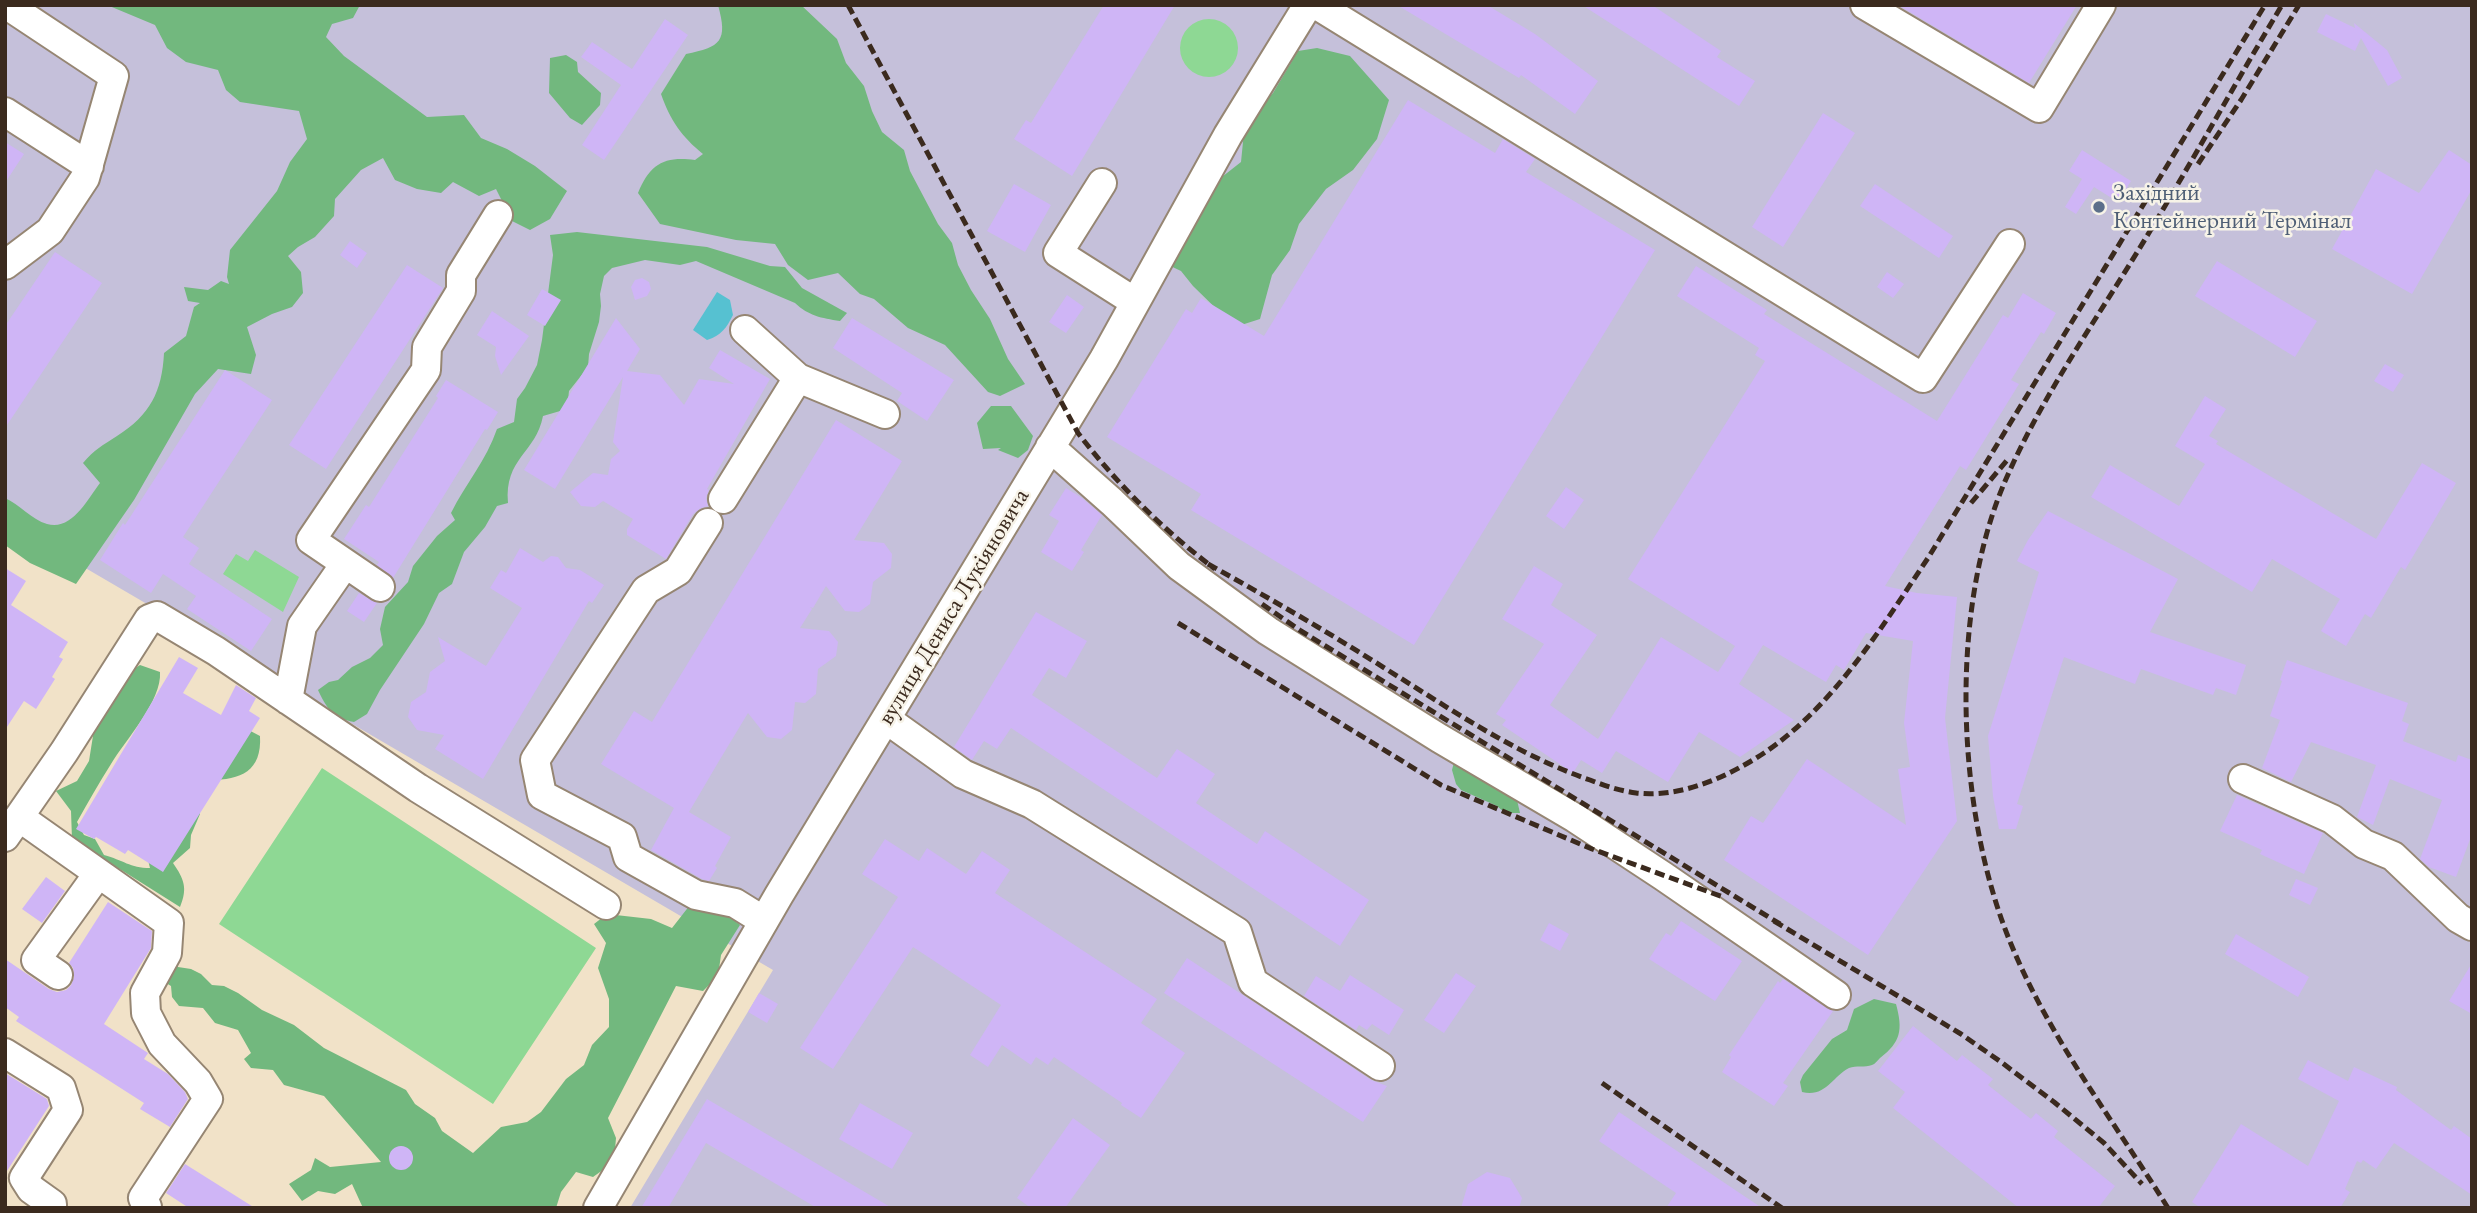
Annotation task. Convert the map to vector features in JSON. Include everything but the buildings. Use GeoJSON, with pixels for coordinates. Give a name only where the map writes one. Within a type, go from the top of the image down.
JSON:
{"type":"FeatureCollection","features":[{"type":"Feature","properties":{"kind":"street"},"geometry":{"type":"LineString","coordinates":[[5,265],[50,232],[85,178],[114,76],[8,5]]}},
{"type":"Feature","properties":{"kind":"street","name":"вулиця Дениса Лукіяновича"},"geometry":{"type":"LineString","coordinates":[[598,1208],[764,921],[1051,447],[1228,135],[1308,5]]}},
{"type":"Feature","properties":{"kind":"street"},"geometry":{"type":"LineString","coordinates":[[1317,5],[1923,378],[2010,244]]}},
{"type":"Feature","properties":{"kind":"street"},"geometry":{"type":"LineString","coordinates":[[1865,5],[2039,108],[2101,5]]}},
{"type":"Feature","properties":{"kind":"street"},"geometry":{"type":"LineString","coordinates":[[5,112],[89,166]]}},
{"type":"Feature","properties":{"kind":"street"},"geometry":{"type":"LineString","coordinates":[[1102,183],[1058,253],[1135,302]]}},
{"type":"Feature","properties":{"kind":"street"},"geometry":{"type":"LineString","coordinates":[[380,587],[311,540],[426,370],[426,347],[461,291],[461,275],[498,215]]}},
{"type":"Feature","properties":{"kind":"street"},"geometry":{"type":"LineString","coordinates":[[745,330],[798,378],[885,414]]}},
{"type":"Feature","properties":{"kind":"street"},"geometry":{"type":"LineString","coordinates":[[723,499],[798,378]]}},
{"type":"Feature","properties":{"kind":"street"},"geometry":{"type":"LineString","coordinates":[[1051,447],[1179,566],[1268,631],[1438,738],[1575,818],[1836,995]]}},
{"type":"Feature","properties":{"kind":"street"},"geometry":{"type":"LineString","coordinates":[[708,523],[678,571],[646,590],[535,760],[542,795],[622,837],[628,857],[696,895],[735,903],[764,921]]}},
{"type":"Feature","properties":{"kind":"street"},"geometry":{"type":"LineString","coordinates":[[288,700],[302,626],[345,564]]}},
{"type":"Feature","properties":{"kind":"street"},"geometry":{"type":"LineString","coordinates":[[147,1207],[142,1198],[208,1099],[198,1082],[162,1044],[146,1013],[145,993],[167,953],[169,923],[98,874],[12,827],[149,619],[157,616],[216,651],[418,788],[606,905]]}},
{"type":"Feature","properties":{"kind":"street"},"geometry":{"type":"LineString","coordinates":[[886,719],[963,775],[1032,804],[1237,932],[1253,982],[1380,1066]]}},
{"type":"Feature","properties":{"kind":"street"},"geometry":{"type":"LineString","coordinates":[[2242,779],[2332,819],[2364,844],[2393,856],[2458,918],[2472,926]]}},
{"type":"Feature","properties":{"kind":"street"},"geometry":{"type":"LineString","coordinates":[[58,975],[36,960],[98,874]]}},
{"type":"Feature","properties":{"kind":"street"},"geometry":{"type":"LineString","coordinates":[[5,1054],[61,1088],[68,1110],[24,1178],[31,1189],[52,1204],[52,1208]]}},
{"type":"Feature","properties":{"kind":"shaded area"},"geometry":{"type":"Polygon","coordinates":[[[5,5],[2472,5],[2472,1208],[630,1208],[773,970],[5,521],[5,5]]]}},
{"type":"Feature","properties":{"kind":"green space"},"geometry":{"type":"Polygon","coordinates":[[[107,5],[360,5],[353,18],[332,24],[326,37],[344,56],[427,117],[464,115],[481,138],[507,149],[535,166],[567,191],[550,219],[530,230],[512,221],[496,189],[479,196],[453,182],[441,193],[417,189],[395,180],[383,158],[361,170],[335,199],[334,216],[315,237],[288,256],[301,272],[303,293],[292,307],[247,327],[256,355],[251,374],[218,369],[195,394],[134,500],[76,584],[30,563],[5,545],[5,498],[41,522],[56,525],[71,519],[84,505],[100,483],[83,463],[146,411],[157,391],[164,353],[186,336],[194,307],[200,303],[188,301],[184,287],[208,290],[221,281],[229,284],[227,277],[230,250],[277,191],[290,162],[307,139],[299,111],[240,102],[226,90],[218,70],[186,62],[167,48],[155,25],[107,5]]]}},
{"type":"Feature","properties":{"kind":"green space"},"geometry":{"type":"Polygon","coordinates":[[[718,5],[801,5],[837,39],[846,63],[864,86],[882,132],[904,150],[910,171],[938,224],[952,243],[958,265],[990,319],[1008,359],[1025,384],[1000,396],[988,392],[945,345],[908,328],[874,299],[860,294],[838,273],[808,280],[788,265],[775,244],[736,240],[660,224],[638,193],[643,183],[659,164],[675,159],[695,160],[703,154],[678,127],[661,94],[686,54],[707,48],[719,40],[722,27],[718,5]]]}},
{"type":"Feature","properties":{"kind":"green space"},"geometry":{"type":"Polygon","coordinates":[[[1203,19],[1215,19],[1230,27],[1238,42],[1238,54],[1230,69],[1215,77],[1203,77],[1188,69],[1180,54],[1180,42],[1188,27],[1203,19]]]}},
{"type":"Feature","properties":{"kind":"green space"},"geometry":{"type":"Polygon","coordinates":[[[1317,48],[1350,56],[1389,100],[1377,139],[1353,170],[1326,189],[1299,224],[1290,250],[1272,275],[1260,319],[1235,327],[1181,271],[1164,263],[1199,195],[1241,162],[1245,122],[1273,93],[1298,51],[1317,48]]]}},
{"type":"Feature","properties":{"kind":"green space"},"geometry":{"type":"Polygon","coordinates":[[[566,55],[577,62],[578,72],[601,93],[600,105],[582,125],[570,118],[549,93],[550,58],[566,55]]]}},
{"type":"Feature","properties":{"kind":"green space"},"geometry":{"type":"Polygon","coordinates":[[[577,232],[707,247],[770,266],[785,267],[802,288],[847,313],[840,321],[816,316],[795,303],[696,261],[680,265],[645,260],[612,268],[604,276],[599,322],[589,354],[588,367],[569,391],[567,409],[543,416],[534,439],[515,465],[508,488],[508,503],[497,506],[485,527],[464,552],[452,584],[439,593],[424,624],[367,714],[354,722],[341,718],[328,707],[318,690],[370,658],[383,645],[380,629],[385,607],[408,582],[413,566],[437,536],[455,520],[451,513],[497,429],[514,422],[517,399],[537,365],[542,340],[553,255],[550,235],[577,232]]]}},
{"type":"Feature","properties":{"kind":"green space"},"geometry":{"type":"Polygon","coordinates":[[[991,406],[1011,406],[1033,436],[1028,450],[1018,458],[998,450],[1001,448],[983,449],[977,423],[991,406]]]}},
{"type":"Feature","properties":{"kind":"green space"},"geometry":{"type":"Polygon","coordinates":[[[255,550],[299,577],[283,612],[223,574],[236,554],[248,561],[255,550]]]}},
{"type":"Feature","properties":{"kind":"green space"},"geometry":{"type":"Polygon","coordinates":[[[140,665],[160,672],[155,695],[77,822],[84,835],[95,839],[104,855],[150,868],[147,856],[197,798],[200,814],[191,835],[190,848],[173,863],[184,884],[180,907],[72,839],[71,811],[56,791],[77,781],[89,761],[96,717],[122,677],[140,665]]]}},
{"type":"Feature","properties":{"kind":"green space"},"geometry":{"type":"Polygon","coordinates":[[[241,726],[260,736],[260,748],[253,765],[240,775],[210,780],[241,726]]]}},
{"type":"Feature","properties":{"kind":"green space"},"geometry":{"type":"Polygon","coordinates":[[[1455,758],[1517,800],[1520,813],[1505,813],[1497,806],[1461,790],[1452,770],[1455,758]]]}},
{"type":"Feature","properties":{"kind":"green space"},"geometry":{"type":"Polygon","coordinates":[[[322,768],[596,948],[493,1104],[219,924],[322,768]]]}},
{"type":"Feature","properties":{"kind":"green space"},"geometry":{"type":"Polygon","coordinates":[[[690,905],[726,914],[740,925],[721,955],[718,976],[703,991],[676,986],[608,1118],[616,1138],[614,1162],[593,1177],[576,1172],[561,1192],[556,1208],[363,1208],[352,1184],[335,1194],[318,1191],[302,1201],[289,1184],[311,1170],[315,1158],[330,1167],[381,1162],[324,1096],[284,1085],[273,1070],[251,1068],[244,1059],[251,1053],[238,1030],[215,1023],[203,1008],[179,1006],[172,997],[171,986],[153,975],[171,954],[178,967],[191,969],[212,985],[224,986],[238,993],[262,1010],[294,1025],[324,1048],[406,1090],[415,1104],[435,1118],[442,1131],[473,1153],[501,1127],[527,1122],[541,1112],[566,1079],[584,1065],[592,1045],[609,1027],[609,999],[598,968],[606,943],[594,924],[607,914],[651,919],[672,928],[690,905]]]}},
{"type":"Feature","properties":{"kind":"green space"},"geometry":{"type":"Polygon","coordinates":[[[1874,999],[1896,1004],[1900,1028],[1896,1041],[1873,1065],[1849,1068],[1817,1092],[1802,1092],[1800,1082],[1803,1075],[1832,1039],[1847,1030],[1854,1009],[1874,999]]]}},
{"type":"Feature","properties":{"kind":"water"},"geometry":{"type":"Polygon","coordinates":[[[717,292],[730,300],[733,315],[723,330],[707,340],[693,330],[717,292]]]}},
{"type":"Feature","properties":{"kind":"railway"},"geometry":{"type":"LineString","coordinates":[[848,5],[1078,433],[1142,505],[1215,569]]}},
{"type":"Feature","properties":{"kind":"railway"},"geometry":{"type":"LineString","coordinates":[[1208,564],[1320,628],[1485,730],[1563,770],[1619,790],[1653,794],[1702,785],[1732,771],[1761,755],[1811,714],[1873,639],[1928,558],[2265,5]]}},
{"type":"Feature","properties":{"kind":"railway"},"geometry":{"type":"LineString","coordinates":[[2168,1208],[2044,1013],[2011,944],[1993,892],[1979,834],[1970,774],[1966,712],[1968,649],[1975,589],[1987,531],[2021,447],[2054,386],[2164,207],[2282,5]]}},
{"type":"Feature","properties":{"kind":"railway"},"geometry":{"type":"LineString","coordinates":[[2198,164],[2299,5]]}},
{"type":"Feature","properties":{"kind":"railway"},"geometry":{"type":"LineString","coordinates":[[1971,503],[2009,458]]}},
{"type":"Feature","properties":{"kind":"railway"},"geometry":{"type":"LineString","coordinates":[[1262,604],[1301,631],[1780,924]]}},
{"type":"Feature","properties":{"kind":"railway"},"geometry":{"type":"LineString","coordinates":[[1178,623],[1441,785],[1592,849],[1723,897]]}},
{"type":"Feature","properties":{"kind":"railway"},"geometry":{"type":"LineString","coordinates":[[1774,921],[1961,1034],[2001,1062],[2104,1143],[2142,1184]]}},
{"type":"Feature","properties":{"kind":"railway"},"geometry":{"type":"LineString","coordinates":[[1602,1083],[1782,1208]]}},
{"type":"Feature","properties":{"kind":"place","name":"Західний Контейнерний Термінал"},"geometry":{"type":"Point","coordinates":[2099,207]}}]}
